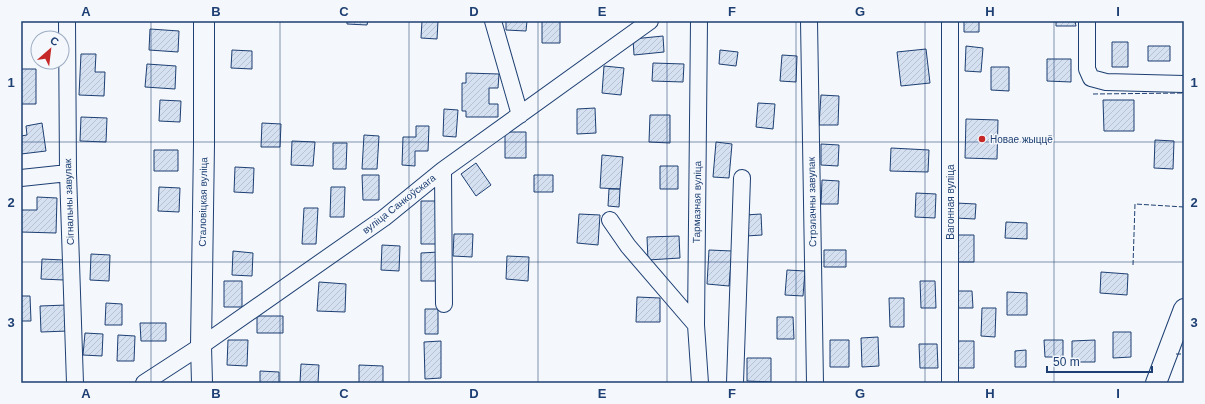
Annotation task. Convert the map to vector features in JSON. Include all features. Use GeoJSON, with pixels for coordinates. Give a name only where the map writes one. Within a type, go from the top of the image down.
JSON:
{"type":"FeatureCollection","features":[{"type":"Feature","properties":{"kind":"main road","name":"Сталовіцкая вуліца"},"geometry":{"type":"LineString","coordinates":[[202,383],[201,346],[204,21]]}},
{"type":"Feature","properties":{"kind":"main road"},"geometry":{"type":"LineString","coordinates":[[1156,383],[1184,309]]}},
{"type":"Feature","properties":{"kind":"street","name":"Сігнальны завулак"},"geometry":{"type":"LineString","coordinates":[[67,21],[68,173],[75,383]]}},
{"type":"Feature","properties":{"kind":"street"},"geometry":{"type":"LineString","coordinates":[[493,21],[520,115]]}},
{"type":"Feature","properties":{"kind":"street","name":"вуліца Санкоўскага"},"geometry":{"type":"LineString","coordinates":[[144,383],[201,346],[384,218],[442,170],[650,21]]}},
{"type":"Feature","properties":{"kind":"street","name":"Тармазная вуліца"},"geometry":{"type":"LineString","coordinates":[[699,21],[696,325],[700,383]]}},
{"type":"Feature","properties":{"kind":"street","name":"Стрэлачны завулак"},"geometry":{"type":"LineString","coordinates":[[810,21],[815,383]]}},
{"type":"Feature","properties":{"kind":"street","name":"Вагонная вуліца"},"geometry":{"type":"LineString","coordinates":[[950,21],[950,383]]}},
{"type":"Feature","properties":{"kind":"street"},"geometry":{"type":"LineString","coordinates":[[1087,21],[1087,69],[1091,78],[1106,82],[1184,84]]}},
{"type":"Feature","properties":{"kind":"street"},"geometry":{"type":"LineString","coordinates":[[442,170],[444,304]]}},
{"type":"Feature","properties":{"kind":"street"},"geometry":{"type":"LineString","coordinates":[[21,178],[68,173]]}},
{"type":"Feature","properties":{"kind":"street"},"geometry":{"type":"LineString","coordinates":[[735,383],[742,178]]}},
{"type":"Feature","properties":{"kind":"street"},"geometry":{"type":"LineString","coordinates":[[610,220],[628,246],[696,325]]}},
{"type":"Feature","properties":{"kind":"building"},"geometry":{"type":"Polygon","coordinates":[[[347,21],[368,21],[367,25],[347,24],[347,21]]]}},
{"type":"Feature","properties":{"kind":"building"},"geometry":{"type":"Polygon","coordinates":[[[422,21],[438,21],[437,39],[421,38],[422,21]]]}},
{"type":"Feature","properties":{"kind":"building"},"geometry":{"type":"Polygon","coordinates":[[[506,21],[527,21],[526,31],[506,30],[506,21]]]}},
{"type":"Feature","properties":{"kind":"building"},"geometry":{"type":"Polygon","coordinates":[[[542,21],[560,21],[560,43],[542,43],[542,21]]]}},
{"type":"Feature","properties":{"kind":"building"},"geometry":{"type":"Polygon","coordinates":[[[964,21],[979,21],[979,32],[964,32],[964,21]]]}},
{"type":"Feature","properties":{"kind":"building"},"geometry":{"type":"Polygon","coordinates":[[[1056,21],[1075,21],[1076,26],[1056,26],[1056,21]]]}},
{"type":"Feature","properties":{"kind":"building"},"geometry":{"type":"Polygon","coordinates":[[[150,29],[179,31],[178,52],[149,50],[150,29]]]}},
{"type":"Feature","properties":{"kind":"building"},"geometry":{"type":"Polygon","coordinates":[[[663,36],[664,52],[634,55],[633,39],[663,36]]]}},
{"type":"Feature","properties":{"kind":"building"},"geometry":{"type":"Polygon","coordinates":[[[1112,42],[1128,42],[1128,67],[1112,67],[1112,42]]]}},
{"type":"Feature","properties":{"kind":"building"},"geometry":{"type":"Polygon","coordinates":[[[966,46],[983,48],[981,72],[965,71],[966,46]]]}},
{"type":"Feature","properties":{"kind":"building"},"geometry":{"type":"Polygon","coordinates":[[[1148,46],[1170,46],[1170,61],[1148,61],[1148,46]]]}},
{"type":"Feature","properties":{"kind":"building"},"geometry":{"type":"Polygon","coordinates":[[[926,49],[930,83],[901,86],[897,52],[926,49]]]}},
{"type":"Feature","properties":{"kind":"building"},"geometry":{"type":"Polygon","coordinates":[[[232,50],[252,51],[252,69],[231,68],[232,50]]]}},
{"type":"Feature","properties":{"kind":"building"},"geometry":{"type":"Polygon","coordinates":[[[720,50],[738,52],[736,66],[719,64],[720,50]]]}},
{"type":"Feature","properties":{"kind":"building"},"geometry":{"type":"Polygon","coordinates":[[[81,54],[96,54],[95,72],[105,72],[104,96],[79,95],[81,54]]]}},
{"type":"Feature","properties":{"kind":"building"},"geometry":{"type":"Polygon","coordinates":[[[782,55],[797,56],[796,82],[780,81],[782,55]]]}},
{"type":"Feature","properties":{"kind":"building"},"geometry":{"type":"Polygon","coordinates":[[[1047,59],[1071,59],[1071,82],[1047,81],[1047,59]]]}},
{"type":"Feature","properties":{"kind":"building"},"geometry":{"type":"Polygon","coordinates":[[[653,63],[684,64],[683,82],[652,81],[653,63]]]}},
{"type":"Feature","properties":{"kind":"building"},"geometry":{"type":"Polygon","coordinates":[[[147,64],[176,66],[175,89],[145,87],[147,64]]]}},
{"type":"Feature","properties":{"kind":"building"},"geometry":{"type":"Polygon","coordinates":[[[604,66],[624,68],[621,95],[602,93],[604,66]]]}},
{"type":"Feature","properties":{"kind":"building"},"geometry":{"type":"Polygon","coordinates":[[[991,67],[1009,67],[1009,91],[991,90],[991,67]]]}},
{"type":"Feature","properties":{"kind":"building"},"geometry":{"type":"Polygon","coordinates":[[[21,69],[36,70],[36,104],[21,104],[21,69]]]}},
{"type":"Feature","properties":{"kind":"building"},"geometry":{"type":"Polygon","coordinates":[[[466,73],[499,74],[498,88],[489,88],[489,104],[498,104],[498,117],[466,117],[466,111],[462,111],[462,83],[466,83],[466,73]]]}},
{"type":"Feature","properties":{"kind":"building"},"geometry":{"type":"Polygon","coordinates":[[[821,95],[839,96],[838,125],[819,125],[821,95]]]}},
{"type":"Feature","properties":{"kind":"building"},"geometry":{"type":"Polygon","coordinates":[[[160,100],[181,101],[180,122],[159,121],[160,100]]]}},
{"type":"Feature","properties":{"kind":"building"},"geometry":{"type":"Polygon","coordinates":[[[1103,100],[1134,100],[1134,131],[1104,131],[1103,100]]]}},
{"type":"Feature","properties":{"kind":"building"},"geometry":{"type":"Polygon","coordinates":[[[758,103],[775,104],[773,129],[756,127],[758,103]]]}},
{"type":"Feature","properties":{"kind":"building"},"geometry":{"type":"Polygon","coordinates":[[[595,108],[596,133],[577,134],[577,109],[595,108]]]}},
{"type":"Feature","properties":{"kind":"building"},"geometry":{"type":"Polygon","coordinates":[[[444,109],[458,110],[456,137],[443,136],[444,109]]]}},
{"type":"Feature","properties":{"kind":"building"},"geometry":{"type":"Polygon","coordinates":[[[650,115],[670,115],[670,143],[649,142],[650,115]]]}},
{"type":"Feature","properties":{"kind":"building"},"geometry":{"type":"Polygon","coordinates":[[[81,117],[107,118],[106,142],[80,141],[81,117]]]}},
{"type":"Feature","properties":{"kind":"building","name":"Новае жыццё"},"geometry":{"type":"Polygon","coordinates":[[[966,119],[998,120],[997,159],[965,158],[966,119]]]}},
{"type":"Feature","properties":{"kind":"building"},"geometry":{"type":"Polygon","coordinates":[[[42,123],[46,151],[21,154],[21,136],[27,135],[26,126],[42,123]]]}},
{"type":"Feature","properties":{"kind":"building"},"geometry":{"type":"Polygon","coordinates":[[[262,123],[281,124],[280,147],[261,147],[262,123]]]}},
{"type":"Feature","properties":{"kind":"building"},"geometry":{"type":"Polygon","coordinates":[[[416,126],[429,126],[428,151],[415,151],[415,166],[402,165],[403,137],[416,137],[416,126]]]}},
{"type":"Feature","properties":{"kind":"building"},"geometry":{"type":"Polygon","coordinates":[[[505,132],[526,132],[526,158],[505,158],[505,132]]]}},
{"type":"Feature","properties":{"kind":"building"},"geometry":{"type":"Polygon","coordinates":[[[364,135],[379,136],[377,169],[362,169],[364,135]]]}},
{"type":"Feature","properties":{"kind":"building"},"geometry":{"type":"Polygon","coordinates":[[[1155,140],[1174,141],[1173,169],[1154,168],[1155,140]]]}},
{"type":"Feature","properties":{"kind":"building"},"geometry":{"type":"Polygon","coordinates":[[[292,141],[315,142],[313,166],[291,165],[292,141]]]}},
{"type":"Feature","properties":{"kind":"building"},"geometry":{"type":"Polygon","coordinates":[[[716,142],[732,144],[729,178],[713,177],[716,142]]]}},
{"type":"Feature","properties":{"kind":"building"},"geometry":{"type":"Polygon","coordinates":[[[333,143],[347,143],[346,169],[333,169],[333,143]]]}},
{"type":"Feature","properties":{"kind":"building"},"geometry":{"type":"Polygon","coordinates":[[[821,144],[839,145],[838,166],[821,165],[821,144]]]}},
{"type":"Feature","properties":{"kind":"building"},"geometry":{"type":"Polygon","coordinates":[[[891,148],[929,150],[928,172],[890,171],[891,148]]]}},
{"type":"Feature","properties":{"kind":"building"},"geometry":{"type":"Polygon","coordinates":[[[154,150],[178,150],[178,171],[154,171],[154,150]]]}},
{"type":"Feature","properties":{"kind":"building"},"geometry":{"type":"Polygon","coordinates":[[[602,155],[623,157],[620,189],[600,188],[602,155]]]}},
{"type":"Feature","properties":{"kind":"building"},"geometry":{"type":"Polygon","coordinates":[[[476,163],[491,185],[476,196],[461,174],[476,163]]]}},
{"type":"Feature","properties":{"kind":"building"},"geometry":{"type":"Polygon","coordinates":[[[660,166],[678,166],[678,189],[660,189],[660,166]]]}},
{"type":"Feature","properties":{"kind":"building"},"geometry":{"type":"Polygon","coordinates":[[[235,167],[254,168],[253,193],[234,192],[235,167]]]}},
{"type":"Feature","properties":{"kind":"building"},"geometry":{"type":"Polygon","coordinates":[[[362,175],[379,175],[379,200],[363,200],[362,175]]]}},
{"type":"Feature","properties":{"kind":"building"},"geometry":{"type":"Polygon","coordinates":[[[534,175],[553,175],[553,192],[534,192],[534,175]]]}},
{"type":"Feature","properties":{"kind":"building"},"geometry":{"type":"Polygon","coordinates":[[[822,180],[839,181],[838,204],[821,204],[822,180]]]}},
{"type":"Feature","properties":{"kind":"building"},"geometry":{"type":"Polygon","coordinates":[[[159,187],[180,188],[179,212],[158,211],[159,187]]]}},
{"type":"Feature","properties":{"kind":"building"},"geometry":{"type":"Polygon","coordinates":[[[331,187],[345,187],[344,217],[330,217],[331,187]]]}},
{"type":"Feature","properties":{"kind":"building"},"geometry":{"type":"Polygon","coordinates":[[[609,189],[620,189],[619,207],[608,206],[609,189]]]}},
{"type":"Feature","properties":{"kind":"building"},"geometry":{"type":"Polygon","coordinates":[[[916,193],[936,194],[935,218],[915,217],[916,193]]]}},
{"type":"Feature","properties":{"kind":"building"},"geometry":{"type":"Polygon","coordinates":[[[37,197],[57,198],[56,233],[21,232],[21,210],[37,210],[37,197]]]}},
{"type":"Feature","properties":{"kind":"building"},"geometry":{"type":"Polygon","coordinates":[[[421,201],[438,201],[437,244],[421,244],[421,201]]]}},
{"type":"Feature","properties":{"kind":"building"},"geometry":{"type":"Polygon","coordinates":[[[956,203],[976,204],[975,219],[956,218],[956,203]]]}},
{"type":"Feature","properties":{"kind":"building"},"geometry":{"type":"Polygon","coordinates":[[[304,208],[318,208],[316,244],[302,244],[304,208]]]}},
{"type":"Feature","properties":{"kind":"building"},"geometry":{"type":"Polygon","coordinates":[[[579,214],[600,215],[598,245],[577,243],[579,214]]]}},
{"type":"Feature","properties":{"kind":"building"},"geometry":{"type":"Polygon","coordinates":[[[761,214],[762,235],[746,236],[745,215],[761,214]]]}},
{"type":"Feature","properties":{"kind":"building"},"geometry":{"type":"Polygon","coordinates":[[[1006,222],[1027,223],[1027,239],[1005,238],[1006,222]]]}},
{"type":"Feature","properties":{"kind":"building"},"geometry":{"type":"Polygon","coordinates":[[[454,234],[473,234],[472,257],[453,256],[454,234]]]}},
{"type":"Feature","properties":{"kind":"building"},"geometry":{"type":"Polygon","coordinates":[[[954,235],[974,235],[974,262],[954,262],[954,235]]]}},
{"type":"Feature","properties":{"kind":"building"},"geometry":{"type":"Polygon","coordinates":[[[679,236],[680,258],[648,260],[647,237],[679,236]]]}},
{"type":"Feature","properties":{"kind":"building"},"geometry":{"type":"Polygon","coordinates":[[[382,245],[400,246],[399,271],[381,270],[382,245]]]}},
{"type":"Feature","properties":{"kind":"building"},"geometry":{"type":"Polygon","coordinates":[[[709,250],[732,251],[729,286],[707,284],[709,250]]]}},
{"type":"Feature","properties":{"kind":"building"},"geometry":{"type":"Polygon","coordinates":[[[824,250],[846,250],[846,267],[824,267],[824,250]]]}},
{"type":"Feature","properties":{"kind":"building"},"geometry":{"type":"Polygon","coordinates":[[[233,251],[253,253],[252,276],[232,275],[233,251]]]}},
{"type":"Feature","properties":{"kind":"building"},"geometry":{"type":"Polygon","coordinates":[[[439,252],[439,281],[421,281],[421,253],[439,252]]]}},
{"type":"Feature","properties":{"kind":"building"},"geometry":{"type":"Polygon","coordinates":[[[91,254],[110,255],[109,281],[90,280],[91,254]]]}},
{"type":"Feature","properties":{"kind":"building"},"geometry":{"type":"Polygon","coordinates":[[[507,256],[529,257],[528,281],[506,279],[507,256]]]}},
{"type":"Feature","properties":{"kind":"building"},"geometry":{"type":"Polygon","coordinates":[[[42,259],[64,260],[64,280],[41,279],[42,259]]]}},
{"type":"Feature","properties":{"kind":"building"},"geometry":{"type":"Polygon","coordinates":[[[787,270],[805,271],[803,296],[785,295],[787,270]]]}},
{"type":"Feature","properties":{"kind":"building"},"geometry":{"type":"Polygon","coordinates":[[[1101,272],[1128,274],[1127,295],[1100,293],[1101,272]]]}},
{"type":"Feature","properties":{"kind":"building"},"geometry":{"type":"Polygon","coordinates":[[[224,281],[242,281],[242,307],[224,307],[224,281]]]}},
{"type":"Feature","properties":{"kind":"building"},"geometry":{"type":"Polygon","coordinates":[[[920,281],[935,281],[936,308],[921,308],[920,281]]]}},
{"type":"Feature","properties":{"kind":"building"},"geometry":{"type":"Polygon","coordinates":[[[319,282],[346,284],[345,312],[317,311],[319,282]]]}},
{"type":"Feature","properties":{"kind":"building"},"geometry":{"type":"Polygon","coordinates":[[[954,291],[972,291],[973,308],[954,308],[954,291]]]}},
{"type":"Feature","properties":{"kind":"building"},"geometry":{"type":"Polygon","coordinates":[[[1007,292],[1027,293],[1027,315],[1007,315],[1007,292]]]}},
{"type":"Feature","properties":{"kind":"building"},"geometry":{"type":"Polygon","coordinates":[[[21,296],[30,296],[31,321],[21,321],[21,296]]]}},
{"type":"Feature","properties":{"kind":"building"},"geometry":{"type":"Polygon","coordinates":[[[637,297],[660,298],[660,322],[636,322],[637,297]]]}},
{"type":"Feature","properties":{"kind":"building"},"geometry":{"type":"Polygon","coordinates":[[[889,298],[904,298],[904,327],[890,327],[889,298]]]}},
{"type":"Feature","properties":{"kind":"building"},"geometry":{"type":"Polygon","coordinates":[[[106,303],[122,304],[122,325],[105,325],[106,303]]]}},
{"type":"Feature","properties":{"kind":"building"},"geometry":{"type":"Polygon","coordinates":[[[67,305],[68,331],[41,332],[40,306],[67,305]]]}},
{"type":"Feature","properties":{"kind":"building"},"geometry":{"type":"Polygon","coordinates":[[[982,308],[996,308],[995,337],[981,336],[982,308]]]}},
{"type":"Feature","properties":{"kind":"building"},"geometry":{"type":"Polygon","coordinates":[[[425,309],[438,309],[438,334],[425,334],[425,309]]]}},
{"type":"Feature","properties":{"kind":"building"},"geometry":{"type":"Polygon","coordinates":[[[257,316],[283,316],[283,333],[257,333],[257,316]]]}},
{"type":"Feature","properties":{"kind":"building"},"geometry":{"type":"Polygon","coordinates":[[[777,317],[793,317],[794,339],[777,339],[777,317]]]}},
{"type":"Feature","properties":{"kind":"building"},"geometry":{"type":"Polygon","coordinates":[[[140,323],[166,323],[166,341],[141,341],[140,323]]]}},
{"type":"Feature","properties":{"kind":"building"},"geometry":{"type":"Polygon","coordinates":[[[1113,332],[1131,332],[1131,357],[1113,358],[1113,332]]]}},
{"type":"Feature","properties":{"kind":"building"},"geometry":{"type":"Polygon","coordinates":[[[85,333],[103,334],[102,356],[83,355],[85,333]]]}},
{"type":"Feature","properties":{"kind":"building"},"geometry":{"type":"Polygon","coordinates":[[[118,335],[135,336],[134,361],[117,361],[118,335]]]}},
{"type":"Feature","properties":{"kind":"building"},"geometry":{"type":"Polygon","coordinates":[[[878,337],[879,366],[862,367],[861,338],[878,337]]]}},
{"type":"Feature","properties":{"kind":"building"},"geometry":{"type":"Polygon","coordinates":[[[228,340],[248,340],[247,366],[227,365],[228,340]]]}},
{"type":"Feature","properties":{"kind":"building"},"geometry":{"type":"Polygon","coordinates":[[[830,340],[849,340],[849,367],[830,367],[830,340]]]}},
{"type":"Feature","properties":{"kind":"building"},"geometry":{"type":"Polygon","coordinates":[[[1044,340],[1063,340],[1063,357],[1045,357],[1044,340]]]}},
{"type":"Feature","properties":{"kind":"building"},"geometry":{"type":"Polygon","coordinates":[[[1095,340],[1095,362],[1072,362],[1072,341],[1095,340]]]}},
{"type":"Feature","properties":{"kind":"building"},"geometry":{"type":"Polygon","coordinates":[[[441,341],[441,378],[425,379],[424,342],[441,341]]]}},
{"type":"Feature","properties":{"kind":"building"},"geometry":{"type":"Polygon","coordinates":[[[957,341],[974,341],[974,368],[957,368],[957,341]]]}},
{"type":"Feature","properties":{"kind":"building"},"geometry":{"type":"Polygon","coordinates":[[[919,344],[937,344],[938,368],[920,368],[919,344]]]}},
{"type":"Feature","properties":{"kind":"building"},"geometry":{"type":"Polygon","coordinates":[[[1026,350],[1026,367],[1015,367],[1015,351],[1026,350]]]}},
{"type":"Feature","properties":{"kind":"building"},"geometry":{"type":"Polygon","coordinates":[[[747,358],[771,358],[771,382],[747,381],[747,358]]]}},
{"type":"Feature","properties":{"kind":"building"},"geometry":{"type":"Polygon","coordinates":[[[301,364],[319,365],[318,383],[300,383],[301,364]]]}},
{"type":"Feature","properties":{"kind":"building"},"geometry":{"type":"Polygon","coordinates":[[[359,365],[383,366],[383,383],[359,383],[359,365]]]}},
{"type":"Feature","properties":{"kind":"building"},"geometry":{"type":"Polygon","coordinates":[[[260,371],[279,372],[279,383],[260,383],[260,371]]]}},
{"type":"Feature","properties":{"kind":"fence"},"geometry":{"type":"LineString","coordinates":[[1093,94],[1184,93]]}},
{"type":"Feature","properties":{"kind":"fence"},"geometry":{"type":"LineString","coordinates":[[1133,265],[1135,204],[1184,207]]}},
{"type":"Feature","properties":{"kind":"fence"},"geometry":{"type":"LineString","coordinates":[[1176,354],[1184,354]]}},
{"type":"Feature","properties":{"kind":"place","name":"Новае жыццё"},"geometry":{"type":"Point","coordinates":[982,139]}}]}
